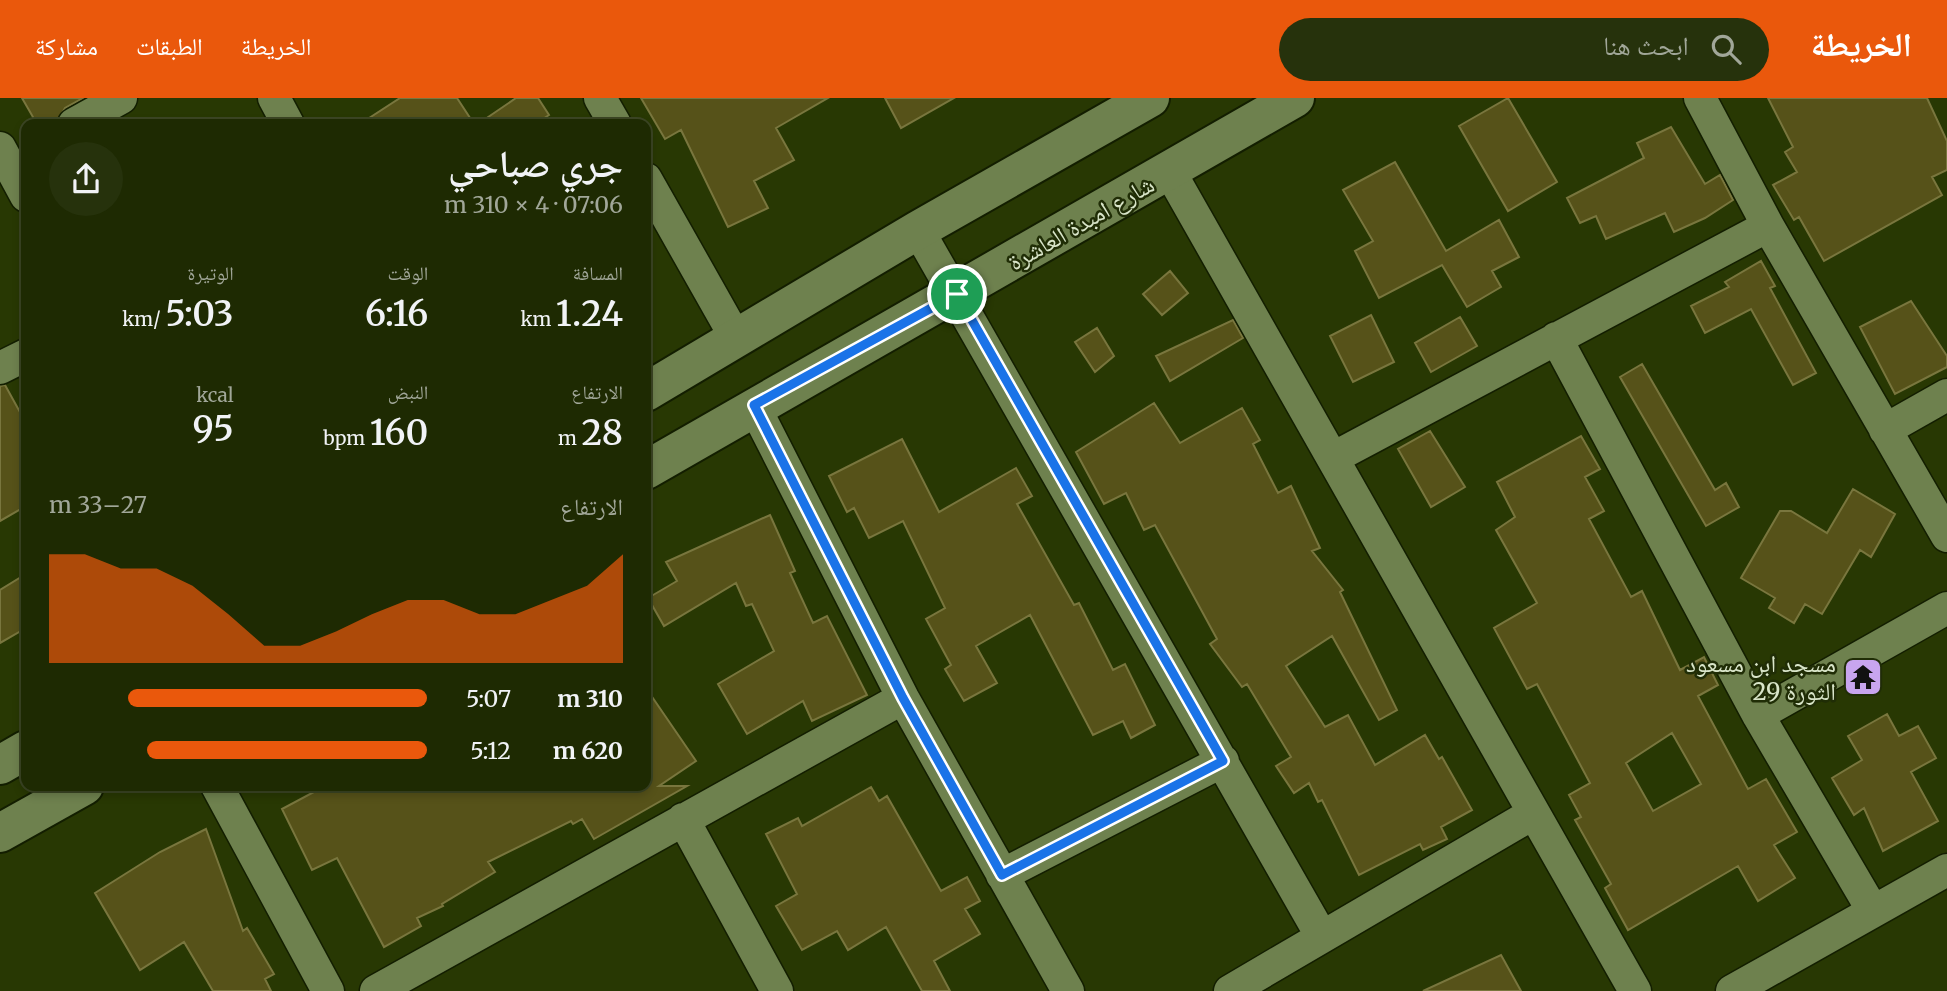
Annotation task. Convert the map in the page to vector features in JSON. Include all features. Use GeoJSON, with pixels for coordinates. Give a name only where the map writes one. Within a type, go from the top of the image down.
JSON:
{"type":"FeatureCollection","features":[{"type":"Feature","properties":{"kind":"main road"},"geometry":{"type":"LineString","coordinates":[[651,389],[918,230],[1150,98]]}},
{"type":"Feature","properties":{"kind":"main road","name":"شارع امبدة العاشرة"},"geometry":{"type":"LineString","coordinates":[[651,467],[754,405],[957,294],[1295,98]]}},
{"type":"Feature","properties":{"kind":"main road"},"geometry":{"type":"LineString","coordinates":[[0,765],[21,753]]}},
{"type":"Feature","properties":{"kind":"main road"},"geometry":{"type":"LineString","coordinates":[[0,833],[75,791]]}},
{"type":"Feature","properties":{"kind":"street"},"geometry":{"type":"LineString","coordinates":[[84,119],[121,98]]}},
{"type":"Feature","properties":{"kind":"street"},"geometry":{"type":"LineString","coordinates":[[274,98],[285,119]]}},
{"type":"Feature","properties":{"kind":"street"},"geometry":{"type":"LineString","coordinates":[[600,98],[612,119]]}},
{"type":"Feature","properties":{"kind":"street"},"geometry":{"type":"LineString","coordinates":[[1700,98],[1768,226],[1947,536]]}},
{"type":"Feature","properties":{"kind":"street"},"geometry":{"type":"LineString","coordinates":[[11,154],[21,182]]}},
{"type":"Feature","properties":{"kind":"street"},"geometry":{"type":"LineString","coordinates":[[1170,172],[1635,991]]}},
{"type":"Feature","properties":{"kind":"street"},"geometry":{"type":"LineString","coordinates":[[651,188],[737,340]]}},
{"type":"Feature","properties":{"kind":"street"},"geometry":{"type":"LineString","coordinates":[[1333,458],[1768,226]]}},
{"type":"Feature","properties":{"kind":"street"},"geometry":{"type":"LineString","coordinates":[[918,230],[957,294],[1322,937]]}},
{"type":"Feature","properties":{"kind":"street"},"geometry":{"type":"LineString","coordinates":[[1556,338],[1758,715],[1873,911]]}},
{"type":"Feature","properties":{"kind":"street"},"geometry":{"type":"LineString","coordinates":[[0,368],[21,358]]}},
{"type":"Feature","properties":{"kind":"street"},"geometry":{"type":"LineString","coordinates":[[1885,430],[1947,395]]}},
{"type":"Feature","properties":{"kind":"street"},"geometry":{"type":"LineString","coordinates":[[754,405],[903,698],[1068,991]]}},
{"type":"Feature","properties":{"kind":"street"},"geometry":{"type":"LineString","coordinates":[[1758,715],[1947,608]]}},
{"type":"Feature","properties":{"kind":"street"},"geometry":{"type":"LineString","coordinates":[[376,991],[903,698]]}},
{"type":"Feature","properties":{"kind":"street"},"geometry":{"type":"LineString","coordinates":[[1002,875],[1223,761]]}},
{"type":"Feature","properties":{"kind":"street"},"geometry":{"type":"LineString","coordinates":[[220,791],[328,991]]}},
{"type":"Feature","properties":{"kind":"street"},"geometry":{"type":"LineString","coordinates":[[1230,991],[1534,813]]}},
{"type":"Feature","properties":{"kind":"street"},"geometry":{"type":"LineString","coordinates":[[683,819],[777,991]]}},
{"type":"Feature","properties":{"kind":"street"},"geometry":{"type":"LineString","coordinates":[[1732,991],[1947,870]]}},
{"type":"Feature","properties":{"kind":"building"},"geometry":{"type":"Polygon","coordinates":[[[22,98],[83,98],[65,108],[59,119],[34,119],[22,98]]]}},
{"type":"Feature","properties":{"kind":"building"},"geometry":{"type":"Polygon","coordinates":[[[400,98],[457,98],[471,119],[368,119],[400,98]]]}},
{"type":"Feature","properties":{"kind":"building"},"geometry":{"type":"Polygon","coordinates":[[[516,98],[538,98],[549,115],[543,119],[485,119],[516,98]]]}},
{"type":"Feature","properties":{"kind":"building"},"geometry":{"type":"Polygon","coordinates":[[[641,98],[828,98],[776,128],[794,160],[754,181],[768,208],[728,227],[681,130],[665,139],[641,98]]]}},
{"type":"Feature","properties":{"kind":"building"},"geometry":{"type":"Polygon","coordinates":[[[885,98],[954,98],[901,128],[885,98]]]}},
{"type":"Feature","properties":{"kind":"building"},"geometry":{"type":"Polygon","coordinates":[[[1508,98],[1557,182],[1508,211],[1459,126],[1508,98]]]}},
{"type":"Feature","properties":{"kind":"building"},"geometry":{"type":"Polygon","coordinates":[[[1768,98],[1927,98],[1947,141],[1947,170],[1932,177],[1942,195],[1824,261],[1799,217],[1794,220],[1773,185],[1797,172],[1785,152],[1793,147],[1768,98]]]}},
{"type":"Feature","properties":{"kind":"building"},"geometry":{"type":"Polygon","coordinates":[[[1671,127],[1705,184],[1720,175],[1733,200],[1705,218],[1674,232],[1665,213],[1606,239],[1596,216],[1580,223],[1567,198],[1644,158],[1637,143],[1671,127]]]}},
{"type":"Feature","properties":{"kind":"building"},"geometry":{"type":"Polygon","coordinates":[[[1395,162],[1446,251],[1499,220],[1519,257],[1492,271],[1501,287],[1467,307],[1442,265],[1379,298],[1355,251],[1373,241],[1343,190],[1395,162]]]}},
{"type":"Feature","properties":{"kind":"building"},"geometry":{"type":"Polygon","coordinates":[[[1761,261],[1775,286],[1770,288],[1816,373],[1793,385],[1751,309],[1705,333],[1691,306],[1729,287],[1725,282],[1761,261]]]}},
{"type":"Feature","properties":{"kind":"building"},"geometry":{"type":"Polygon","coordinates":[[[1170,271],[1188,293],[1162,315],[1143,294],[1170,271]]]}},
{"type":"Feature","properties":{"kind":"building"},"geometry":{"type":"Polygon","coordinates":[[[1911,301],[1947,356],[1947,367],[1895,394],[1860,327],[1911,301]]]}},
{"type":"Feature","properties":{"kind":"building"},"geometry":{"type":"Polygon","coordinates":[[[1371,315],[1394,362],[1353,382],[1330,336],[1371,315]]]}},
{"type":"Feature","properties":{"kind":"building"},"geometry":{"type":"Polygon","coordinates":[[[1460,317],[1477,346],[1431,372],[1415,343],[1460,317]]]}},
{"type":"Feature","properties":{"kind":"building"},"geometry":{"type":"Polygon","coordinates":[[[1233,320],[1243,338],[1170,381],[1156,356],[1233,320]]]}},
{"type":"Feature","properties":{"kind":"building"},"geometry":{"type":"Polygon","coordinates":[[[1097,328],[1114,356],[1095,372],[1075,342],[1097,328]]]}},
{"type":"Feature","properties":{"kind":"building"},"geometry":{"type":"Polygon","coordinates":[[[1642,364],[1715,490],[1726,483],[1739,507],[1706,526],[1620,377],[1642,364]]]}},
{"type":"Feature","properties":{"kind":"building"},"geometry":{"type":"Polygon","coordinates":[[[5,385],[21,414],[21,509],[0,521],[0,386],[5,385]]]}},
{"type":"Feature","properties":{"kind":"building"},"geometry":{"type":"Polygon","coordinates":[[[1154,403],[1180,443],[1242,408],[1260,440],[1253,444],[1278,493],[1291,486],[1320,548],[1312,551],[1343,590],[1340,592],[1397,710],[1379,720],[1332,636],[1286,666],[1325,727],[1348,715],[1375,765],[1425,735],[1439,759],[1442,757],[1472,810],[1441,827],[1447,839],[1423,850],[1420,844],[1359,875],[1322,800],[1318,802],[1309,783],[1294,793],[1276,766],[1291,757],[1247,684],[1242,687],[1210,644],[1217,639],[1155,525],[1144,530],[1126,493],[1104,504],[1076,452],[1154,403]]]}},
{"type":"Feature","properties":{"kind":"building"},"geometry":{"type":"Polygon","coordinates":[[[1430,431],[1465,487],[1431,507],[1398,449],[1430,431]]]}},
{"type":"Feature","properties":{"kind":"building"},"geometry":{"type":"Polygon","coordinates":[[[1581,436],[1600,469],[1585,477],[1604,511],[1589,519],[1631,597],[1642,591],[1680,670],[1704,657],[1718,685],[1698,696],[1748,789],[1766,779],[1797,832],[1774,845],[1795,878],[1758,901],[1738,866],[1628,930],[1605,888],[1611,884],[1575,820],[1581,817],[1569,795],[1590,783],[1537,684],[1527,689],[1494,628],[1537,603],[1496,530],[1515,517],[1497,482],[1581,436]],[[1672,733],[1626,763],[1653,811],[1701,784],[1672,733]]]}},
{"type":"Feature","properties":{"kind":"building"},"geometry":{"type":"Polygon","coordinates":[[[902,439],[939,512],[1016,468],[1032,496],[1017,504],[1074,605],[1079,603],[1113,670],[1125,664],[1155,725],[1131,738],[1123,721],[1093,735],[1030,615],[976,646],[997,683],[964,701],[945,669],[951,665],[926,619],[945,608],[903,521],[869,538],[854,508],[847,512],[829,476],[902,439]]]}},
{"type":"Feature","properties":{"kind":"building"},"geometry":{"type":"Polygon","coordinates":[[[1853,489],[1895,514],[1871,557],[1860,550],[1822,614],[1805,604],[1794,623],[1769,608],[1775,598],[1741,578],[1780,511],[1791,511],[1827,533],[1853,489]]]}},
{"type":"Feature","properties":{"kind":"building"},"geometry":{"type":"Polygon","coordinates":[[[770,515],[795,571],[790,573],[813,623],[827,616],[867,695],[812,721],[803,701],[747,734],[718,684],[774,651],[752,604],[746,606],[736,583],[664,626],[651,603],[651,596],[677,581],[666,562],[770,515]]]}},
{"type":"Feature","properties":{"kind":"building"},"geometry":{"type":"Polygon","coordinates":[[[21,577],[21,631],[0,643],[0,590],[21,577]]]}},
{"type":"Feature","properties":{"kind":"building"},"geometry":{"type":"Polygon","coordinates":[[[651,695],[696,761],[659,786],[687,786],[594,839],[582,819],[573,824],[571,821],[488,862],[495,872],[442,904],[443,906],[417,918],[421,926],[384,947],[337,858],[312,870],[282,809],[316,791],[651,791],[651,695]]]}},
{"type":"Feature","properties":{"kind":"building"},"geometry":{"type":"Polygon","coordinates":[[[1887,714],[1899,736],[1918,726],[1936,758],[1911,772],[1938,821],[1883,851],[1864,808],[1854,815],[1832,778],[1862,760],[1848,736],[1887,714]]]}},
{"type":"Feature","properties":{"kind":"building"},"geometry":{"type":"Polygon","coordinates":[[[871,787],[879,801],[887,796],[941,891],[967,877],[980,901],[965,909],[980,934],[934,961],[950,991],[922,991],[886,927],[848,950],[837,931],[802,950],[776,906],[797,894],[766,834],[798,818],[802,826],[871,787]]]}},
{"type":"Feature","properties":{"kind":"building"},"geometry":{"type":"Polygon","coordinates":[[[206,829],[243,931],[247,928],[274,974],[265,979],[271,991],[213,991],[184,942],[140,970],[95,893],[160,852],[206,829]]]}},
{"type":"Feature","properties":{"kind":"building"},"geometry":{"type":"Polygon","coordinates":[[[1501,955],[1521,991],[1423,991],[1501,955]]]}},
{"type":"Feature","properties":{"kind":"place","name":"مسجد ابن مسعود الثورة 29"},"geometry":{"type":"Point","coordinates":[1863,677]}},
{"type":"Feature","properties":{"kind":"route"},"geometry":{"type":"LineString","coordinates":[[957,294],[1223,761],[1002,875],[903,698],[754,405],[957,294]]}}]}
